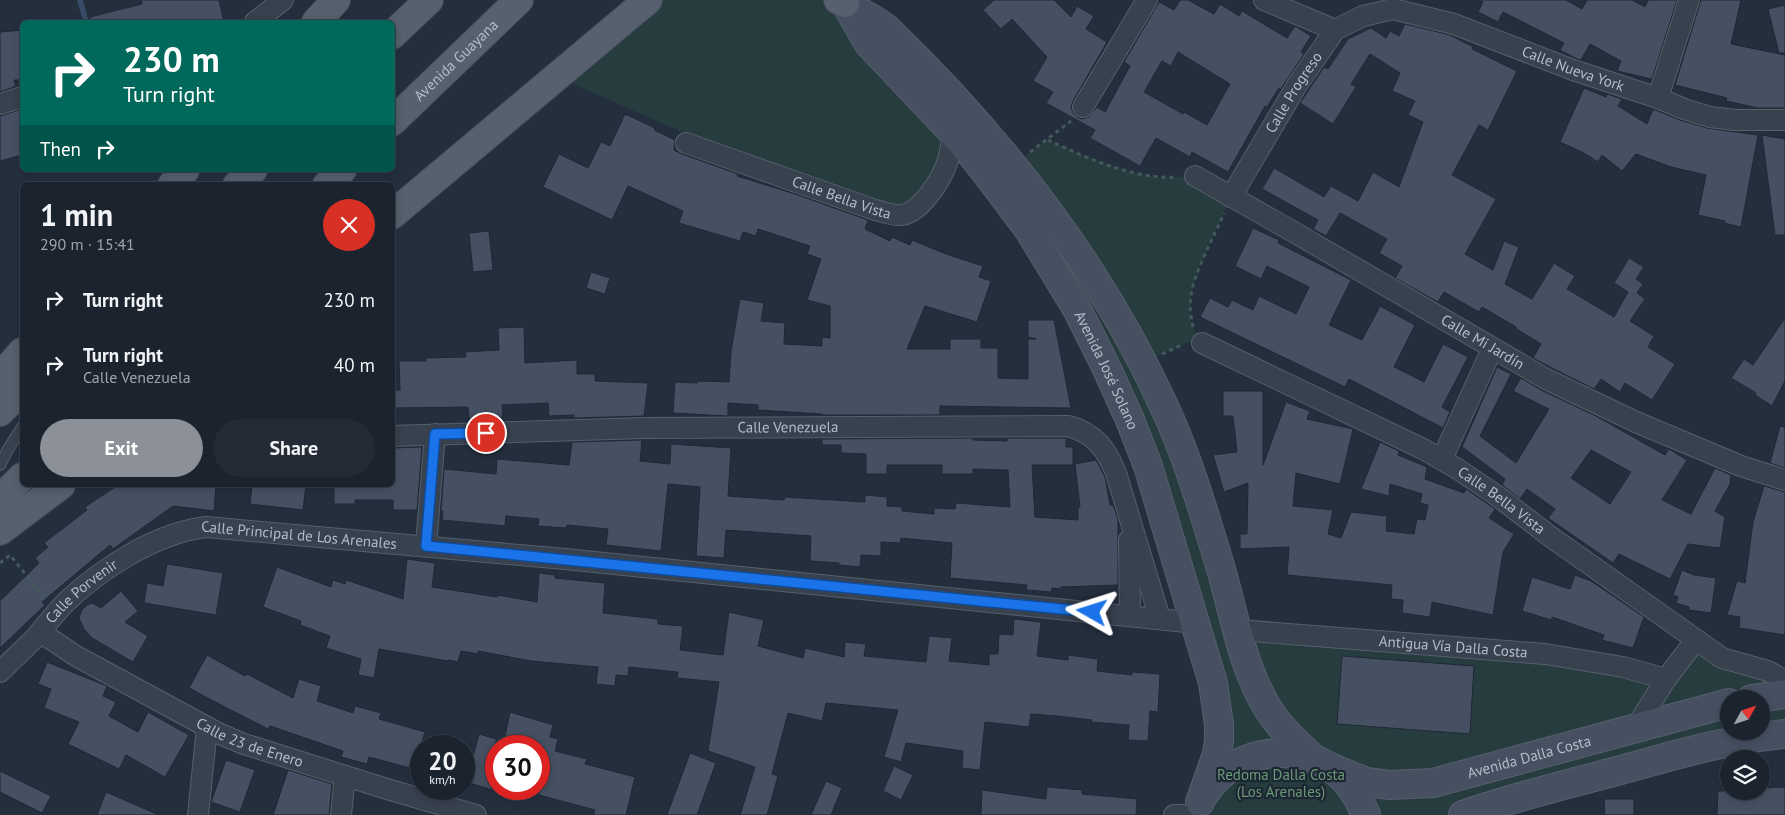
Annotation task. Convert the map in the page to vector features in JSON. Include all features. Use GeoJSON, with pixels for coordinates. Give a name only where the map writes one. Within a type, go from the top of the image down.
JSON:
{"type":"FeatureCollection","features":[{"type":"Feature","properties":{"kind":"main road"},"geometry":{"type":"LineString","coordinates":[[318,20],[336,0]]}},
{"type":"Feature","properties":{"kind":"main road"},"geometry":{"type":"LineString","coordinates":[[395,32],[429,0]]}},
{"type":"Feature","properties":{"kind":"main road","name":"Avenida Guayana"},"geometry":{"type":"LineString","coordinates":[[395,119],[519,0]]}},
{"type":"Feature","properties":{"kind":"main road"},"geometry":{"type":"LineString","coordinates":[[395,212],[648,0]]}},
{"type":"Feature","properties":{"kind":"main road"},"geometry":{"type":"LineString","coordinates":[[175,182],[183,172]]}},
{"type":"Feature","properties":{"kind":"main road"},"geometry":{"type":"LineString","coordinates":[[240,182],[250,172]]}},
{"type":"Feature","properties":{"kind":"main road"},"geometry":{"type":"LineString","coordinates":[[330,182],[340,172]]}},
{"type":"Feature","properties":{"kind":"main road"},"geometry":{"type":"LineString","coordinates":[[0,377],[20,354]]}},
{"type":"Feature","properties":{"kind":"main road"},"geometry":{"type":"LineString","coordinates":[[0,412],[20,392]]}},
{"type":"Feature","properties":{"kind":"main road"},"geometry":{"type":"LineString","coordinates":[[0,499],[20,479]]}},
{"type":"Feature","properties":{"kind":"main road"},"geometry":{"type":"LineString","coordinates":[[0,531],[58,487]]}},
{"type":"Feature","properties":{"kind":"street"},"geometry":{"type":"LineString","coordinates":[[258,20],[283,0]]}},
{"type":"Feature","properties":{"kind":"street"},"geometry":{"type":"LineString","coordinates":[[1083,107],[1148,0]]}},
{"type":"Feature","properties":{"kind":"street"},"geometry":{"type":"LineString","coordinates":[[1264,0],[1335,30]]}},
{"type":"Feature","properties":{"kind":"street"},"geometry":{"type":"LineString","coordinates":[[1658,98],[1689,0]]}},
{"type":"Feature","properties":{"kind":"street","name":"Avenida José Solano"},"geometry":{"type":"LineString","coordinates":[[843,1],[869,44],[953,132],[1029,230],[1077,309],[1108,369],[1148,466],[1213,683],[1219,725],[1217,754],[1193,811]]}},
{"type":"Feature","properties":{"kind":"street","name":"Avenida José Solano"},"geometry":{"type":"LineString","coordinates":[[843,1],[885,28],[953,98],[1013,165],[1082,261],[1143,364],[1164,404],[1196,486],[1251,673],[1267,707],[1290,736],[1320,762],[1341,776],[1361,802],[1366,815]]}},
{"type":"Feature","properties":{"kind":"street","name":"Calle Progreso"},"geometry":{"type":"LineString","coordinates":[[1231,197],[1297,85],[1335,30],[1362,8]]}},
{"type":"Feature","properties":{"kind":"street","name":"Calle Nueva York"},"geometry":{"type":"LineString","coordinates":[[1362,8],[1393,9],[1454,24],[1573,70],[1710,117],[1735,120],[1785,120]]}},
{"type":"Feature","properties":{"kind":"street"},"geometry":{"type":"LineString","coordinates":[[0,104],[20,98]]}},
{"type":"Feature","properties":{"kind":"street","name":"Calle Bella Vista"},"geometry":{"type":"LineString","coordinates":[[686,143],[875,210],[902,215],[912,212],[920,205],[941,177],[947,163],[953,132]]}},
{"type":"Feature","properties":{"kind":"street","name":"Calle Mi Jardín"},"geometry":{"type":"LineString","coordinates":[[1195,176],[1546,379],[1636,422],[1741,466],[1785,480]]}},
{"type":"Feature","properties":{"kind":"street","name":"Calle Bella Vista"},"geometry":{"type":"LineString","coordinates":[[1202,343],[1376,425],[1442,459],[1496,495],[1551,537],[1722,658],[1779,674]]}},
{"type":"Feature","properties":{"kind":"street"},"geometry":{"type":"LineString","coordinates":[[1442,459],[1492,349]]}},
{"type":"Feature","properties":{"kind":"street","name":"Calle Venezuela"},"geometry":{"type":"LineString","coordinates":[[395,436],[644,428],[1068,426],[1083,430],[1091,435],[1111,460],[1160,619]]}},
{"type":"Feature","properties":{"kind":"street"},"geometry":{"type":"LineString","coordinates":[[426,546],[435,434]]}},
{"type":"Feature","properties":{"kind":"street","name":"Calle Venezuela"},"geometry":{"type":"LineString","coordinates":[[1129,516],[1130,616]]}},
{"type":"Feature","properties":{"kind":"street","name":"Calle Principal de Los Arenales"},"geometry":{"type":"LineString","coordinates":[[179,531],[206,527],[426,546],[1196,623]]}},
{"type":"Feature","properties":{"kind":"street","name":"Calle Porvenir"},"geometry":{"type":"LineString","coordinates":[[0,672],[79,591],[124,558],[155,541],[179,531]]}},
{"type":"Feature","properties":{"kind":"street","name":"Antigua Vía Dalla Costa"},"geometry":{"type":"LineString","coordinates":[[1238,630],[1545,654],[1622,667],[1666,679]]}},
{"type":"Feature","properties":{"kind":"street","name":"Calle 23 de Enero"},"geometry":{"type":"LineString","coordinates":[[40,632],[76,656],[207,727],[244,744],[476,815]]}},
{"type":"Feature","properties":{"kind":"street"},"geometry":{"type":"LineString","coordinates":[[1636,727],[1666,679],[1695,640]]}},
{"type":"Feature","properties":{"kind":"street"},"geometry":{"type":"LineString","coordinates":[[1770,696],[1785,694]]}},
{"type":"Feature","properties":{"kind":"street","name":"Avenida Dalla Costa"},"geometry":{"type":"LineString","coordinates":[[1320,762],[1366,782],[1390,785],[1433,783],[1720,705]]}},
{"type":"Feature","properties":{"kind":"street"},"geometry":{"type":"LineString","coordinates":[[198,815],[207,727]]}},
{"type":"Feature","properties":{"kind":"street"},"geometry":{"type":"LineString","coordinates":[[1463,815],[1564,785],[1700,749],[1741,740],[1785,734]]}},
{"type":"Feature","properties":{"kind":"street"},"geometry":{"type":"LineString","coordinates":[[1174,815],[1193,811],[1220,776],[1233,766],[1248,759],[1280,752],[1297,754],[1320,762]]}},
{"type":"Feature","properties":{"kind":"street"},"geometry":{"type":"LineString","coordinates":[[341,815],[345,776]]}},
{"type":"Feature","properties":{"kind":"lane"},"geometry":{"type":"LineString","coordinates":[[0,465],[3,453],[20,431]]}},
{"type":"Feature","properties":{"kind":"lane"},"geometry":{"type":"LineString","coordinates":[[3,453],[20,442]]}},
{"type":"Feature","properties":{"kind":"path"},"geometry":{"type":"LineString","coordinates":[[1013,165],[1068,124],[1083,107]]}},
{"type":"Feature","properties":{"kind":"path"},"geometry":{"type":"LineString","coordinates":[[1048,140],[1077,153],[1131,172],[1162,178],[1195,176]]}},
{"type":"Feature","properties":{"kind":"path"},"geometry":{"type":"LineString","coordinates":[[1202,343],[1193,329],[1190,315],[1191,295],[1198,273],[1231,197]]}},
{"type":"Feature","properties":{"kind":"path"},"geometry":{"type":"LineString","coordinates":[[1143,364],[1189,342],[1202,343]]}},
{"type":"Feature","properties":{"kind":"path"},"geometry":{"type":"LineString","coordinates":[[0,563],[10,555],[57,613]]}},
{"type":"Feature","properties":{"kind":"green space","name":"Redoma Dalla Costa (Los Arenales)"},"geometry":{"type":"Polygon","coordinates":[[[648,0],[838,0],[1013,164],[1048,140],[1077,153],[1131,172],[1162,178],[1195,176],[1231,197],[1199,271],[1191,301],[1191,322],[1202,343],[1189,342],[1143,364],[1238,630],[1477,650],[1666,679],[1695,641],[1785,681],[1785,734],[1770,738],[1770,690],[1720,690],[1720,740],[1761,740],[1463,815],[1195,815],[1200,802],[1213,683],[1077,309],[951,150],[901,215],[689,135],[557,77],[648,0]]]}},
{"type":"Feature","properties":{"kind":"building"},"geometry":{"type":"Polygon","coordinates":[[[141,0],[219,0],[224,20],[91,20],[90,17],[142,4],[141,0]]]}},
{"type":"Feature","properties":{"kind":"building"},"geometry":{"type":"Polygon","coordinates":[[[994,0],[1054,0],[1071,17],[1077,6],[1094,16],[1086,29],[1107,42],[1071,107],[1073,113],[1082,119],[1089,117],[1097,107],[1105,112],[1130,66],[1124,62],[1159,2],[1174,10],[1180,0],[1188,0],[1214,14],[1220,4],[1239,16],[1242,11],[1287,38],[1295,26],[1311,36],[1301,52],[1304,54],[1280,90],[1279,88],[1267,107],[1265,106],[1228,172],[1192,152],[1190,157],[1156,138],[1140,166],[1090,138],[1095,130],[1046,103],[1053,92],[1033,81],[1047,57],[1012,19],[1001,29],[983,10],[994,0]],[[1178,52],[1171,66],[1162,61],[1144,92],[1207,125],[1230,84],[1178,52]]]}},
{"type":"Feature","properties":{"kind":"building"},"geometry":{"type":"Polygon","coordinates":[[[1478,0],[1566,0],[1582,9],[1587,0],[1632,0],[1645,7],[1648,0],[1677,0],[1652,79],[1617,71],[1621,61],[1590,44],[1581,60],[1577,59],[1560,50],[1564,43],[1503,12],[1498,22],[1478,12],[1483,2],[1478,0]]]}},
{"type":"Feature","properties":{"kind":"building"},"geometry":{"type":"Polygon","coordinates":[[[1701,0],[1741,0],[1731,44],[1785,55],[1785,108],[1758,108],[1726,101],[1727,98],[1675,85],[1701,0]]]}},
{"type":"Feature","properties":{"kind":"building"},"geometry":{"type":"Polygon","coordinates":[[[1785,5],[1785,53],[1779,53],[1768,9],[1785,5]]]}},
{"type":"Feature","properties":{"kind":"building"},"geometry":{"type":"Polygon","coordinates":[[[1405,24],[1450,35],[1473,47],[1472,49],[1517,71],[1488,130],[1479,125],[1452,175],[1496,199],[1465,254],[1493,270],[1504,241],[1519,247],[1505,284],[1532,299],[1554,263],[1575,276],[1567,289],[1614,317],[1628,292],[1614,283],[1629,258],[1644,267],[1636,279],[1643,284],[1637,293],[1645,299],[1630,321],[1654,336],[1648,347],[1675,364],[1652,400],[1625,383],[1620,392],[1601,379],[1594,389],[1533,358],[1541,344],[1482,307],[1479,312],[1444,292],[1438,302],[1395,278],[1402,266],[1379,253],[1387,239],[1340,213],[1326,236],[1313,229],[1318,220],[1262,189],[1274,168],[1324,197],[1331,186],[1358,201],[1373,172],[1399,187],[1423,122],[1408,115],[1415,101],[1392,91],[1400,73],[1370,54],[1351,84],[1356,87],[1333,124],[1300,103],[1324,67],[1328,69],[1348,39],[1371,28],[1386,38],[1390,31],[1399,36],[1405,24]]]}},
{"type":"Feature","properties":{"kind":"building"},"geometry":{"type":"Polygon","coordinates":[[[20,30],[20,80],[14,80],[16,86],[0,92],[0,32],[20,30]]]}},
{"type":"Feature","properties":{"kind":"building"},"geometry":{"type":"Polygon","coordinates":[[[1584,88],[1606,97],[1607,94],[1622,99],[1618,106],[1647,124],[1653,109],[1707,128],[1758,135],[1741,227],[1698,215],[1706,175],[1671,167],[1636,154],[1622,171],[1602,155],[1598,162],[1560,142],[1584,88]]]}},
{"type":"Feature","properties":{"kind":"building"},"geometry":{"type":"Polygon","coordinates":[[[20,110],[20,156],[0,161],[0,116],[20,110]]]}},
{"type":"Feature","properties":{"kind":"building"},"geometry":{"type":"Polygon","coordinates":[[[625,114],[675,140],[674,150],[682,154],[738,174],[737,176],[868,220],[865,229],[890,241],[892,237],[910,245],[912,240],[983,266],[979,277],[991,281],[977,322],[925,306],[907,349],[950,349],[950,339],[981,339],[981,348],[998,348],[998,378],[1028,379],[1028,339],[1036,339],[1028,337],[1028,320],[1054,320],[1071,408],[940,406],[940,415],[822,415],[758,410],[758,405],[728,403],[728,416],[673,413],[675,382],[729,382],[731,351],[740,299],[764,303],[761,321],[785,323],[784,344],[822,346],[822,337],[830,338],[830,306],[807,300],[821,259],[807,254],[810,246],[758,229],[756,236],[743,232],[740,241],[679,223],[683,211],[628,186],[612,220],[543,187],[559,154],[588,168],[601,142],[610,146],[625,114]]]}},
{"type":"Feature","properties":{"kind":"building"},"geometry":{"type":"Polygon","coordinates":[[[1762,135],[1785,139],[1785,235],[1775,235],[1762,135]]]}},
{"type":"Feature","properties":{"kind":"building"},"geometry":{"type":"Polygon","coordinates":[[[1253,228],[1279,240],[1278,243],[1351,280],[1329,325],[1362,340],[1380,306],[1415,325],[1394,367],[1424,382],[1443,344],[1468,357],[1442,407],[1450,412],[1443,428],[1349,379],[1345,387],[1200,317],[1210,298],[1228,307],[1232,300],[1253,310],[1259,296],[1296,314],[1309,287],[1267,266],[1261,279],[1235,266],[1253,228]]]}},
{"type":"Feature","properties":{"kind":"building"},"geometry":{"type":"Polygon","coordinates":[[[489,231],[493,270],[473,272],[469,233],[489,231]]]}},
{"type":"Feature","properties":{"kind":"building"},"geometry":{"type":"Polygon","coordinates":[[[591,272],[610,278],[605,294],[586,288],[591,272]]]}},
{"type":"Feature","properties":{"kind":"building"},"geometry":{"type":"Polygon","coordinates":[[[1785,318],[1785,381],[1772,406],[1755,395],[1756,393],[1731,378],[1744,359],[1753,365],[1785,318]]]}},
{"type":"Feature","properties":{"kind":"building"},"geometry":{"type":"Polygon","coordinates":[[[524,327],[525,363],[577,360],[577,374],[595,374],[595,381],[648,383],[644,416],[574,418],[574,415],[549,416],[548,403],[502,405],[503,417],[469,419],[468,407],[395,408],[395,390],[400,390],[399,361],[426,361],[426,358],[466,357],[465,352],[499,350],[498,328],[524,327]]]}},
{"type":"Feature","properties":{"kind":"building"},"geometry":{"type":"Polygon","coordinates":[[[1497,367],[1511,374],[1480,436],[1516,463],[1549,409],[1513,391],[1521,378],[1541,390],[1596,416],[1665,455],[1669,449],[1687,460],[1662,500],[1691,514],[1715,468],[1731,475],[1730,484],[1715,511],[1725,517],[1720,548],[1688,544],[1670,579],[1619,554],[1613,563],[1548,518],[1555,509],[1527,489],[1520,499],[1502,485],[1505,479],[1462,447],[1497,367]],[[1591,450],[1571,478],[1610,504],[1631,472],[1591,450]]]}},
{"type":"Feature","properties":{"kind":"building"},"geometry":{"type":"Polygon","coordinates":[[[1223,391],[1263,391],[1263,465],[1286,402],[1310,411],[1307,419],[1353,429],[1340,484],[1296,473],[1293,506],[1333,510],[1328,534],[1341,538],[1351,512],[1387,516],[1386,531],[1414,534],[1417,519],[1425,520],[1428,505],[1420,503],[1422,494],[1390,484],[1389,496],[1361,489],[1380,442],[1399,451],[1398,455],[1427,467],[1425,479],[1464,493],[1466,489],[1495,509],[1489,518],[1514,534],[1503,552],[1493,615],[1432,602],[1430,617],[1402,613],[1403,600],[1391,599],[1392,585],[1287,575],[1289,547],[1240,549],[1240,534],[1247,534],[1248,483],[1224,492],[1213,455],[1237,452],[1233,416],[1223,416],[1223,391]]]}},
{"type":"Feature","properties":{"kind":"building"},"geometry":{"type":"Polygon","coordinates":[[[1780,426],[1785,427],[1785,468],[1770,463],[1780,426]]]}},
{"type":"Feature","properties":{"kind":"building"},"geometry":{"type":"Polygon","coordinates":[[[973,438],[973,440],[1007,441],[1007,438],[1066,438],[1066,447],[1073,447],[1073,465],[1032,465],[1035,517],[1078,520],[1078,507],[1080,507],[1075,464],[1096,460],[1105,477],[1110,505],[1113,505],[1118,519],[1118,585],[1061,587],[1061,589],[1052,588],[1051,592],[1026,590],[1027,585],[950,578],[952,543],[901,538],[900,543],[881,542],[881,556],[861,555],[860,567],[810,561],[811,536],[726,530],[724,558],[696,556],[700,487],[668,484],[661,551],[606,545],[608,529],[567,525],[566,528],[538,526],[539,519],[506,516],[505,526],[442,520],[444,469],[496,474],[497,459],[569,465],[572,442],[642,440],[640,461],[670,464],[671,444],[731,448],[728,496],[784,500],[785,497],[865,502],[865,495],[887,497],[887,506],[902,507],[902,511],[934,514],[934,508],[955,509],[956,503],[1010,507],[1008,470],[973,469],[973,474],[942,474],[942,465],[887,465],[887,474],[866,474],[866,454],[841,453],[841,445],[822,445],[822,439],[973,438]]]}},
{"type":"Feature","properties":{"kind":"building"},"geometry":{"type":"Polygon","coordinates":[[[422,447],[417,510],[393,510],[393,500],[355,500],[355,504],[334,504],[334,487],[395,487],[395,448],[422,447]]]}},
{"type":"Feature","properties":{"kind":"building"},"geometry":{"type":"Polygon","coordinates":[[[1764,486],[1785,492],[1785,635],[1739,628],[1740,617],[1727,615],[1737,581],[1745,583],[1753,522],[1764,486]]]}},
{"type":"Feature","properties":{"kind":"building"},"geometry":{"type":"Polygon","coordinates":[[[115,487],[216,487],[214,511],[173,506],[113,549],[110,545],[42,602],[45,605],[0,648],[0,601],[39,563],[35,558],[48,547],[44,543],[87,510],[85,507],[115,487]]]}},
{"type":"Feature","properties":{"kind":"building"},"geometry":{"type":"Polygon","coordinates":[[[252,487],[306,487],[303,510],[250,504],[252,487]]]}},
{"type":"Feature","properties":{"kind":"building"},"geometry":{"type":"Polygon","coordinates":[[[407,559],[435,563],[432,587],[537,602],[539,573],[555,575],[555,578],[605,583],[603,613],[658,619],[658,624],[683,626],[680,650],[723,655],[729,612],[764,620],[758,646],[803,658],[805,648],[844,657],[845,642],[866,644],[864,656],[926,662],[929,636],[952,638],[949,661],[989,665],[989,654],[998,654],[999,634],[1013,635],[1014,619],[1041,622],[1037,656],[1068,660],[1068,655],[1098,659],[1097,671],[1132,675],[1132,672],[1160,674],[1158,712],[1150,711],[1148,741],[1128,740],[1129,725],[1091,722],[1092,720],[1031,714],[1029,727],[985,722],[980,770],[962,768],[963,751],[906,743],[901,762],[884,757],[898,710],[826,703],[822,721],[788,713],[772,774],[778,776],[767,815],[740,815],[755,767],[708,751],[719,682],[677,678],[678,672],[629,667],[628,676],[616,675],[615,686],[596,684],[598,667],[531,661],[478,651],[478,654],[461,651],[458,662],[379,649],[374,678],[358,675],[361,659],[326,648],[330,636],[300,625],[301,621],[263,607],[277,567],[331,587],[333,580],[345,584],[346,580],[403,599],[407,559]]]}},
{"type":"Feature","properties":{"kind":"building"},"geometry":{"type":"Polygon","coordinates":[[[167,564],[223,573],[216,615],[144,603],[147,583],[163,586],[167,564]]]}},
{"type":"Feature","properties":{"kind":"building"},"geometry":{"type":"Polygon","coordinates":[[[1682,570],[1694,575],[1716,578],[1711,613],[1689,610],[1689,607],[1676,603],[1678,597],[1673,595],[1682,570]]]}},
{"type":"Feature","properties":{"kind":"building"},"geometry":{"type":"Polygon","coordinates":[[[1575,575],[1591,581],[1644,617],[1633,648],[1602,640],[1604,635],[1552,617],[1551,620],[1522,611],[1532,577],[1570,589],[1575,575]]]}},
{"type":"Feature","properties":{"kind":"building"},"geometry":{"type":"Polygon","coordinates":[[[121,591],[138,611],[125,622],[148,636],[133,662],[92,638],[84,629],[79,618],[82,610],[87,605],[92,603],[101,608],[121,591]]]}},
{"type":"Feature","properties":{"kind":"building"},"geometry":{"type":"Polygon","coordinates":[[[207,655],[245,676],[247,674],[293,698],[299,679],[321,686],[317,701],[353,713],[355,706],[381,713],[379,719],[425,732],[424,735],[410,735],[410,768],[369,757],[367,764],[341,757],[343,751],[270,726],[268,729],[189,688],[207,655]]]}},
{"type":"Feature","properties":{"kind":"building"},"geometry":{"type":"Polygon","coordinates":[[[1342,656],[1474,666],[1470,734],[1337,724],[1342,656]]]}},
{"type":"Feature","properties":{"kind":"building"},"geometry":{"type":"Polygon","coordinates":[[[47,662],[107,686],[103,696],[116,702],[109,716],[138,732],[148,712],[189,735],[165,777],[126,755],[119,769],[68,744],[79,722],[44,708],[51,689],[38,684],[47,662]]]}},
{"type":"Feature","properties":{"kind":"building"},"geometry":{"type":"Polygon","coordinates":[[[510,712],[553,725],[550,737],[550,735],[505,735],[510,712]]]}},
{"type":"Feature","properties":{"kind":"building"},"geometry":{"type":"Polygon","coordinates":[[[479,734],[485,736],[485,788],[475,785],[475,749],[479,734]]]}},
{"type":"Feature","properties":{"kind":"building"},"geometry":{"type":"Polygon","coordinates":[[[550,737],[558,739],[555,751],[587,759],[585,764],[635,777],[626,815],[593,815],[595,810],[550,798],[550,737]]]}},
{"type":"Feature","properties":{"kind":"building"},"geometry":{"type":"Polygon","coordinates":[[[690,753],[716,763],[697,815],[667,815],[690,753]]]}},
{"type":"Feature","properties":{"kind":"building"},"geometry":{"type":"Polygon","coordinates":[[[226,760],[255,770],[240,812],[211,802],[226,760]]]}},
{"type":"Feature","properties":{"kind":"building"},"geometry":{"type":"Polygon","coordinates":[[[894,766],[913,775],[901,800],[883,791],[894,766]]]}},
{"type":"Feature","properties":{"kind":"building"},"geometry":{"type":"Polygon","coordinates":[[[288,770],[332,784],[329,815],[273,815],[288,770]]]}},
{"type":"Feature","properties":{"kind":"building"},"geometry":{"type":"Polygon","coordinates":[[[0,771],[51,796],[42,813],[0,792],[0,771]]]}},
{"type":"Feature","properties":{"kind":"building"},"geometry":{"type":"Polygon","coordinates":[[[826,781],[842,788],[831,815],[811,815],[826,781]]]}},
{"type":"Feature","properties":{"kind":"building"},"geometry":{"type":"Polygon","coordinates":[[[1047,787],[1082,790],[1082,794],[1137,799],[1136,815],[981,815],[982,790],[1046,799],[1047,787]]]}},
{"type":"Feature","properties":{"kind":"building"},"geometry":{"type":"Polygon","coordinates":[[[1785,787],[1785,815],[1717,815],[1718,791],[1720,791],[1720,800],[1770,800],[1770,788],[1785,787]]]}},
{"type":"Feature","properties":{"kind":"building"},"geometry":{"type":"Polygon","coordinates":[[[106,792],[159,815],[97,815],[106,792]]]}},
{"type":"Feature","properties":{"kind":"building"},"geometry":{"type":"Polygon","coordinates":[[[1604,799],[1634,799],[1634,815],[1605,815],[1604,799]]]}},
{"type":"Feature","properties":{"kind":"waterway"},"geometry":{"type":"LineString","coordinates":[[80,0],[85,20]]}},
{"type":"Feature","properties":{"kind":"route"},"geometry":{"type":"LineString","coordinates":[[486,433],[435,434],[426,546],[1092,612]]}}]}
